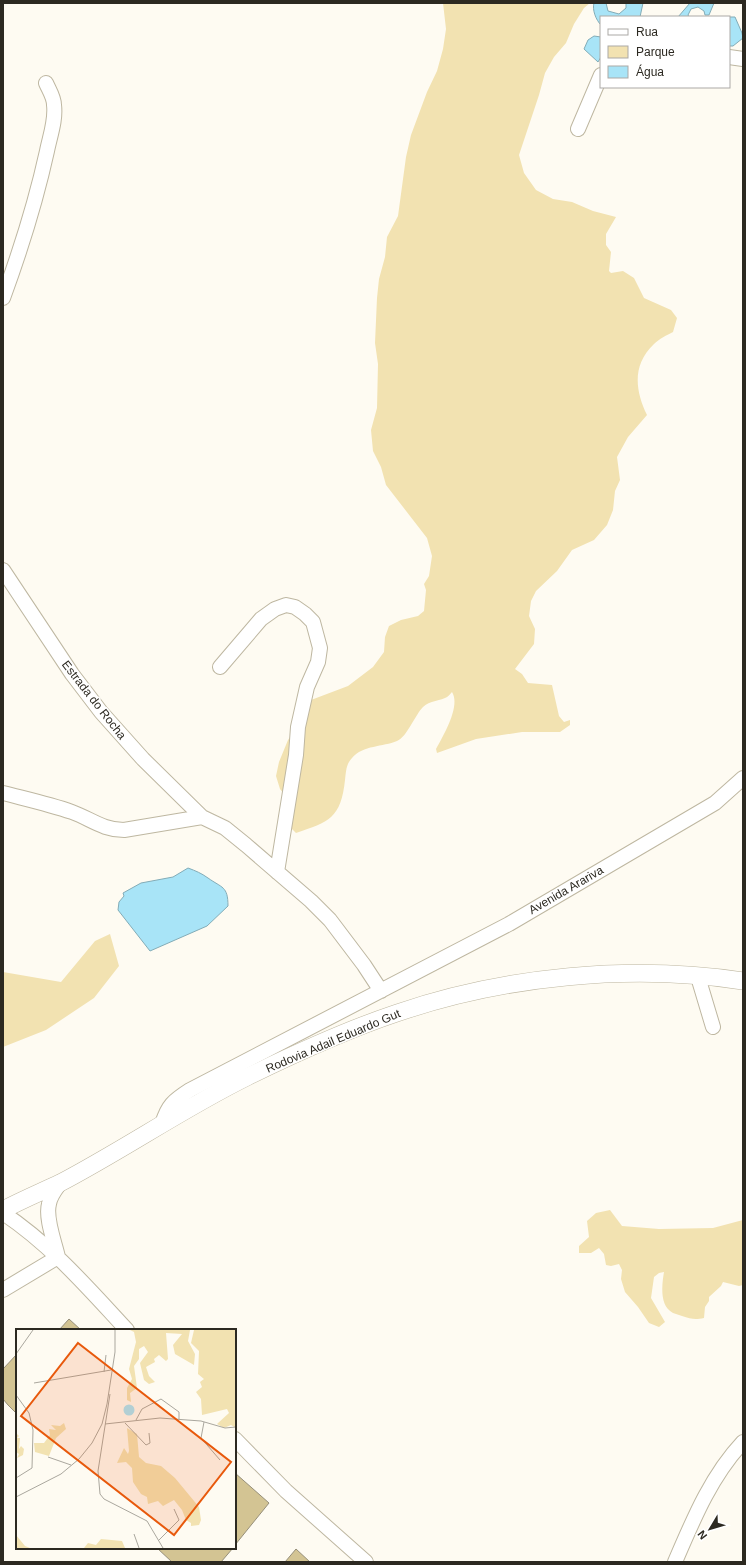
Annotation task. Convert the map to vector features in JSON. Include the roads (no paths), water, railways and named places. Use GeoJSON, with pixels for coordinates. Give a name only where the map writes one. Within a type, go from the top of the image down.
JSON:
{"type":"FeatureCollection","features":[{"type":"Feature","properties":{"kind":"main road","name":"Rodovia Adail Eduardo Gut"},"geometry":{"type":"LineString","coordinates":[[3,1212],[61,1182],[246,1078],[327,1041],[397,1013],[466,993],[514,984],[565,977],[628,974],[669,975],[743,982]]}},
{"type":"Feature","properties":{"kind":"street"},"geometry":{"type":"LineString","coordinates":[[730,57],[743,59]]}},
{"type":"Feature","properties":{"kind":"street"},"geometry":{"type":"LineString","coordinates":[[578,129],[600,77]]}},
{"type":"Feature","properties":{"kind":"street"},"geometry":{"type":"LineString","coordinates":[[3,298],[29,219],[52,130],[55,112],[54,104],[46,83]]}},
{"type":"Feature","properties":{"kind":"street","name":"Estrada do Rocha"},"geometry":{"type":"LineString","coordinates":[[3,570],[72,674],[101,712],[143,759],[202,817],[225,828],[311,901],[330,920],[364,965],[381,991]]}},
{"type":"Feature","properties":{"kind":"street"},"geometry":{"type":"LineString","coordinates":[[220,667],[262,619],[275,609],[286,605],[295,607],[313,622],[320,648],[318,662],[306,686],[298,727],[296,755],[277,872]]}},
{"type":"Feature","properties":{"kind":"street","name":"Avenida Arariva"},"geometry":{"type":"LineString","coordinates":[[162,1124],[166,1110],[176,1100],[190,1090],[509,924],[715,803],[743,778]]}},
{"type":"Feature","properties":{"kind":"street"},"geometry":{"type":"LineString","coordinates":[[3,793],[73,812],[107,828],[124,830],[202,817]]}},
{"type":"Feature","properties":{"kind":"street"},"geometry":{"type":"LineString","coordinates":[[698,977],[713,1027]]}},
{"type":"Feature","properties":{"kind":"street"},"geometry":{"type":"LineString","coordinates":[[58,1257],[48,1215],[48,1205],[51,1197],[61,1182]]}},
{"type":"Feature","properties":{"kind":"street"},"geometry":{"type":"LineString","coordinates":[[3,1212],[58,1257],[126,1329]]}},
{"type":"Feature","properties":{"kind":"street"},"geometry":{"type":"LineString","coordinates":[[3,1290],[58,1257]]}},
{"type":"Feature","properties":{"kind":"street"},"geometry":{"type":"LineString","coordinates":[[236,1440],[286,1491],[366,1562]]}},
{"type":"Feature","properties":{"kind":"street"},"geometry":{"type":"LineString","coordinates":[[675,1562],[688,1530],[717,1475],[743,1442]]}},
{"type":"Feature","properties":{"kind":"water"},"geometry":{"type":"Polygon","coordinates":[[[594,3],[606,3],[608,11],[619,14],[626,8],[626,3],[643,3],[640,16],[600,16],[600,23],[595,15],[594,3]]]}},
{"type":"Feature","properties":{"kind":"water"},"geometry":{"type":"Polygon","coordinates":[[[690,3],[714,3],[709,15],[705,15],[704,11],[698,7],[691,9],[688,16],[679,16],[690,3]]]}},
{"type":"Feature","properties":{"kind":"water"},"geometry":{"type":"Polygon","coordinates":[[[730,17],[735,17],[743,38],[733,46],[730,46],[730,17]]]}},
{"type":"Feature","properties":{"kind":"water"},"geometry":{"type":"Polygon","coordinates":[[[594,36],[600,37],[600,59],[598,62],[584,49],[588,40],[594,36]]]}},
{"type":"Feature","properties":{"kind":"water"},"geometry":{"type":"Polygon","coordinates":[[[188,868],[203,875],[223,888],[227,895],[228,906],[207,926],[150,951],[118,910],[119,902],[124,896],[123,893],[141,883],[173,877],[188,868]]]}}]}
